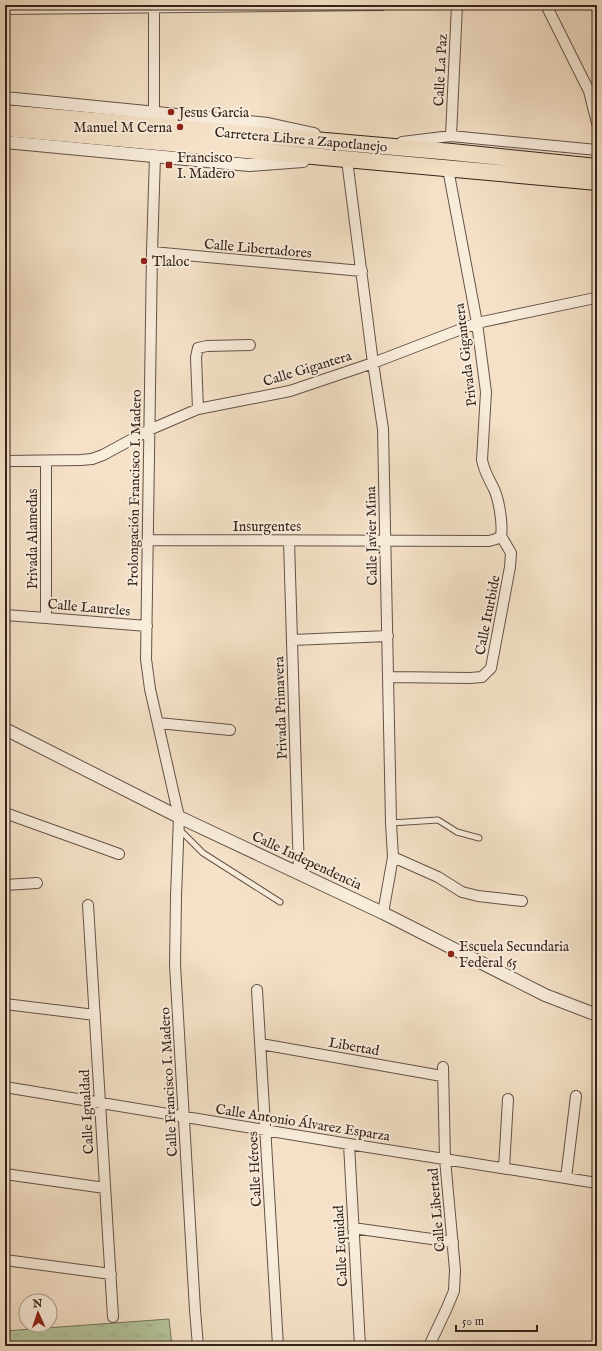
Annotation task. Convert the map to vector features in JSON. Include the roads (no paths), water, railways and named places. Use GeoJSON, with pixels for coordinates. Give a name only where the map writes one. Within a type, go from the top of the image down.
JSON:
{"type":"FeatureCollection","features":[{"type":"Feature","properties":{"kind":"main road","name":"Carretera Libre a Zapotlanejo"},"geometry":{"type":"LineString","coordinates":[[5,113],[452,152],[597,167]]}},
{"type":"Feature","properties":{"kind":"main road","name":"Carretera Libre a Zapotlanejo"},"geometry":{"type":"LineString","coordinates":[[5,128],[597,182]]}},
{"type":"Feature","properties":{"kind":"street"},"geometry":{"type":"LineString","coordinates":[[5,9],[154,6],[382,5]]}},
{"type":"Feature","properties":{"kind":"street","name":"Calle La Paz"},"geometry":{"type":"LineString","coordinates":[[451,136],[457,5]]}},
{"type":"Feature","properties":{"kind":"street"},"geometry":{"type":"LineString","coordinates":[[546,5],[593,92],[597,123]]}},
{"type":"Feature","properties":{"kind":"street"},"geometry":{"type":"LineString","coordinates":[[154,6],[154,113]]}},
{"type":"Feature","properties":{"kind":"street"},"geometry":{"type":"LineString","coordinates":[[5,98],[268,124],[372,145],[451,136],[597,150]]}},
{"type":"Feature","properties":{"kind":"street"},"geometry":{"type":"LineString","coordinates":[[5,142],[249,164],[340,159]]}},
{"type":"Feature","properties":{"kind":"street","name":"Prolongación Francisco I. Madero"},"geometry":{"type":"LineString","coordinates":[[155,156],[152,252],[146,658],[150,689],[179,823]]}},
{"type":"Feature","properties":{"kind":"street","name":"Calle Javier Mina"},"geometry":{"type":"LineString","coordinates":[[340,159],[362,272],[383,429],[391,823],[393,857],[383,913]]}},
{"type":"Feature","properties":{"kind":"street","name":"Privada Gigantera"},"geometry":{"type":"LineString","coordinates":[[448,169],[477,323],[486,392],[482,460],[486,475],[494,488],[497,499],[502,526],[501,536]]}},
{"type":"Feature","properties":{"kind":"street","name":"Calle Libertadores"},"geometry":{"type":"LineString","coordinates":[[152,252],[362,272]]}},
{"type":"Feature","properties":{"kind":"street","name":"Calle Gigantera"},"geometry":{"type":"LineString","coordinates":[[5,461],[92,459],[103,455],[149,430],[198,409],[290,391],[373,363],[477,323],[595,298]]}},
{"type":"Feature","properties":{"kind":"street"},"geometry":{"type":"LineString","coordinates":[[198,409],[196,357],[198,348],[207,346],[250,345]]}},
{"type":"Feature","properties":{"kind":"street","name":"Privada Alamedas"},"geometry":{"type":"LineString","coordinates":[[46,461],[46,618]]}},
{"type":"Feature","properties":{"kind":"street","name":"Insurgentes"},"geometry":{"type":"LineString","coordinates":[[148,540],[489,541],[501,536]]}},
{"type":"Feature","properties":{"kind":"street","name":"Calle Iturbide"},"geometry":{"type":"LineString","coordinates":[[389,677],[482,677],[491,668],[510,568],[511,553],[501,536]]}},
{"type":"Feature","properties":{"kind":"street","name":"Privada Primavera"},"geometry":{"type":"LineString","coordinates":[[290,540],[299,874]]}},
{"type":"Feature","properties":{"kind":"street","name":"Calle Laureles"},"geometry":{"type":"LineString","coordinates":[[5,615],[147,626]]}},
{"type":"Feature","properties":{"kind":"street"},"geometry":{"type":"LineString","coordinates":[[292,640],[388,636]]}},
{"type":"Feature","properties":{"kind":"street"},"geometry":{"type":"LineString","coordinates":[[158,723],[230,730]]}},
{"type":"Feature","properties":{"kind":"street","name":"Calle Independencia"},"geometry":{"type":"LineString","coordinates":[[5,729],[179,823],[299,874],[383,913],[545,995],[597,1015]]}},
{"type":"Feature","properties":{"kind":"street"},"geometry":{"type":"LineString","coordinates":[[5,813],[119,854]]}},
{"type":"Feature","properties":{"kind":"street","name":"Calle Francisco I. Madero"},"geometry":{"type":"LineString","coordinates":[[179,823],[176,896],[176,965],[198,1346]]}},
{"type":"Feature","properties":{"kind":"street"},"geometry":{"type":"LineString","coordinates":[[393,857],[438,877],[462,892],[478,896],[522,901]]}},
{"type":"Feature","properties":{"kind":"street"},"geometry":{"type":"LineString","coordinates":[[5,885],[37,883]]}},
{"type":"Feature","properties":{"kind":"street","name":"Calle Igualdad"},"geometry":{"type":"LineString","coordinates":[[88,905],[114,1318]]}},
{"type":"Feature","properties":{"kind":"street","name":"Calle Héroes"},"geometry":{"type":"LineString","coordinates":[[257,990],[278,1346]]}},
{"type":"Feature","properties":{"kind":"street"},"geometry":{"type":"LineString","coordinates":[[5,1004],[95,1015]]}},
{"type":"Feature","properties":{"kind":"street","name":"Libertad"},"geometry":{"type":"LineString","coordinates":[[261,1044],[443,1071]]}},
{"type":"Feature","properties":{"kind":"street","name":"Calle Libertad"},"geometry":{"type":"LineString","coordinates":[[430,1346],[454,1290],[455,1270],[445,1159],[443,1071]]}},
{"type":"Feature","properties":{"kind":"street","name":"Calle Antonio Álvarez Esparza"},"geometry":{"type":"LineString","coordinates":[[5,1087],[349,1144],[597,1182]]}},
{"type":"Feature","properties":{"kind":"street"},"geometry":{"type":"LineString","coordinates":[[566,1178],[576,1096]]}},
{"type":"Feature","properties":{"kind":"street"},"geometry":{"type":"LineString","coordinates":[[504,1168],[508,1098]]}},
{"type":"Feature","properties":{"kind":"street","name":"Calle Equidad"},"geometry":{"type":"LineString","coordinates":[[349,1144],[360,1346]]}},
{"type":"Feature","properties":{"kind":"street"},"geometry":{"type":"LineString","coordinates":[[5,1174],[105,1188]]}},
{"type":"Feature","properties":{"kind":"street"},"geometry":{"type":"LineString","coordinates":[[353,1228],[453,1242]]}},
{"type":"Feature","properties":{"kind":"street"},"geometry":{"type":"LineString","coordinates":[[5,1260],[111,1274]]}},
{"type":"Feature","properties":{"kind":"lane"},"geometry":{"type":"LineString","coordinates":[[391,823],[438,820],[457,832],[479,838]]}},
{"type":"Feature","properties":{"kind":"lane"},"geometry":{"type":"LineString","coordinates":[[179,823],[203,853],[280,902]]}},
{"type":"Feature","properties":{"kind":"place","name":"Jesus Garcia"},"geometry":{"type":"Point","coordinates":[171,112]}},
{"type":"Feature","properties":{"kind":"place","name":"Manuel M Cerna"},"geometry":{"type":"Point","coordinates":[180,127]}},
{"type":"Feature","properties":{"kind":"place","name":"Francisco I. Madero"},"geometry":{"type":"Point","coordinates":[169,165]}},
{"type":"Feature","properties":{"kind":"place","name":"Tlaloc"},"geometry":{"type":"Point","coordinates":[144,261]}},
{"type":"Feature","properties":{"kind":"place","name":"Escuela Secundaria Federal 65"},"geometry":{"type":"Point","coordinates":[451,954]}}]}
